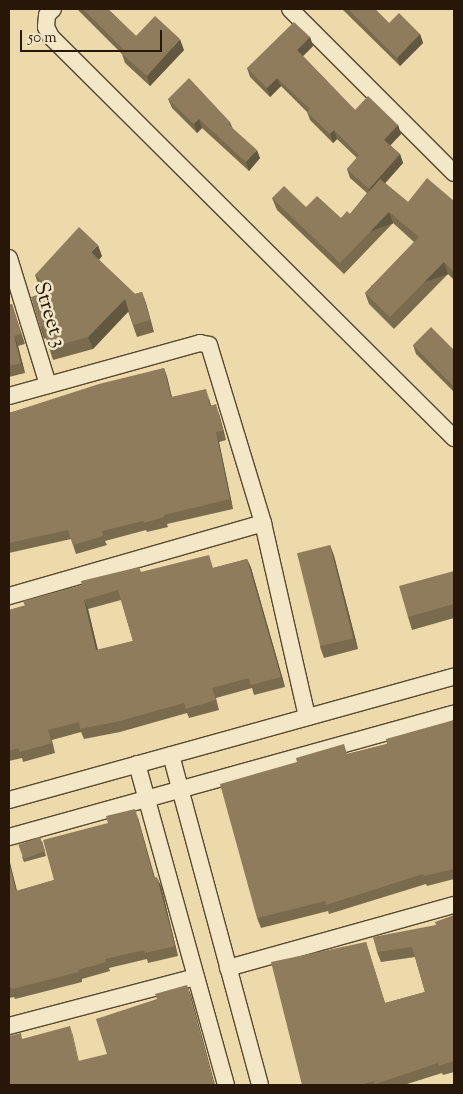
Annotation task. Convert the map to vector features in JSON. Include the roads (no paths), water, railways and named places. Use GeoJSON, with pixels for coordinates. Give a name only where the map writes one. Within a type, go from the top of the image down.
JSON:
{"type":"FeatureCollection","features":[{"type":"Feature","properties":{"kind":"street"},"geometry":{"type":"LineString","coordinates":[[54,9],[47,15],[46,27],[51,36],[454,438]]}},
{"type":"Feature","properties":{"kind":"street"},"geometry":{"type":"LineString","coordinates":[[290,9],[454,172]]}},
{"type":"Feature","properties":{"kind":"street","name":"Street 3"},"geometry":{"type":"LineString","coordinates":[[9,258],[48,385]]}},
{"type":"Feature","properties":{"kind":"street"},"geometry":{"type":"LineString","coordinates":[[9,396],[200,343],[209,345],[263,523],[307,717]]}},
{"type":"Feature","properties":{"kind":"street"},"geometry":{"type":"LineString","coordinates":[[9,596],[263,523]]}},
{"type":"Feature","properties":{"kind":"street"},"geometry":{"type":"LineString","coordinates":[[9,800],[454,677]]}},
{"type":"Feature","properties":{"kind":"street"},"geometry":{"type":"LineString","coordinates":[[9,838],[454,714]]}},
{"type":"Feature","properties":{"kind":"street"},"geometry":{"type":"LineString","coordinates":[[171,755],[260,1085]]}},
{"type":"Feature","properties":{"kind":"street"},"geometry":{"type":"LineString","coordinates":[[138,764],[226,1085]]}},
{"type":"Feature","properties":{"kind":"street"},"geometry":{"type":"LineString","coordinates":[[228,968],[454,905]]}},
{"type":"Feature","properties":{"kind":"street"},"geometry":{"type":"LineString","coordinates":[[9,1026],[196,977]]}}]}
